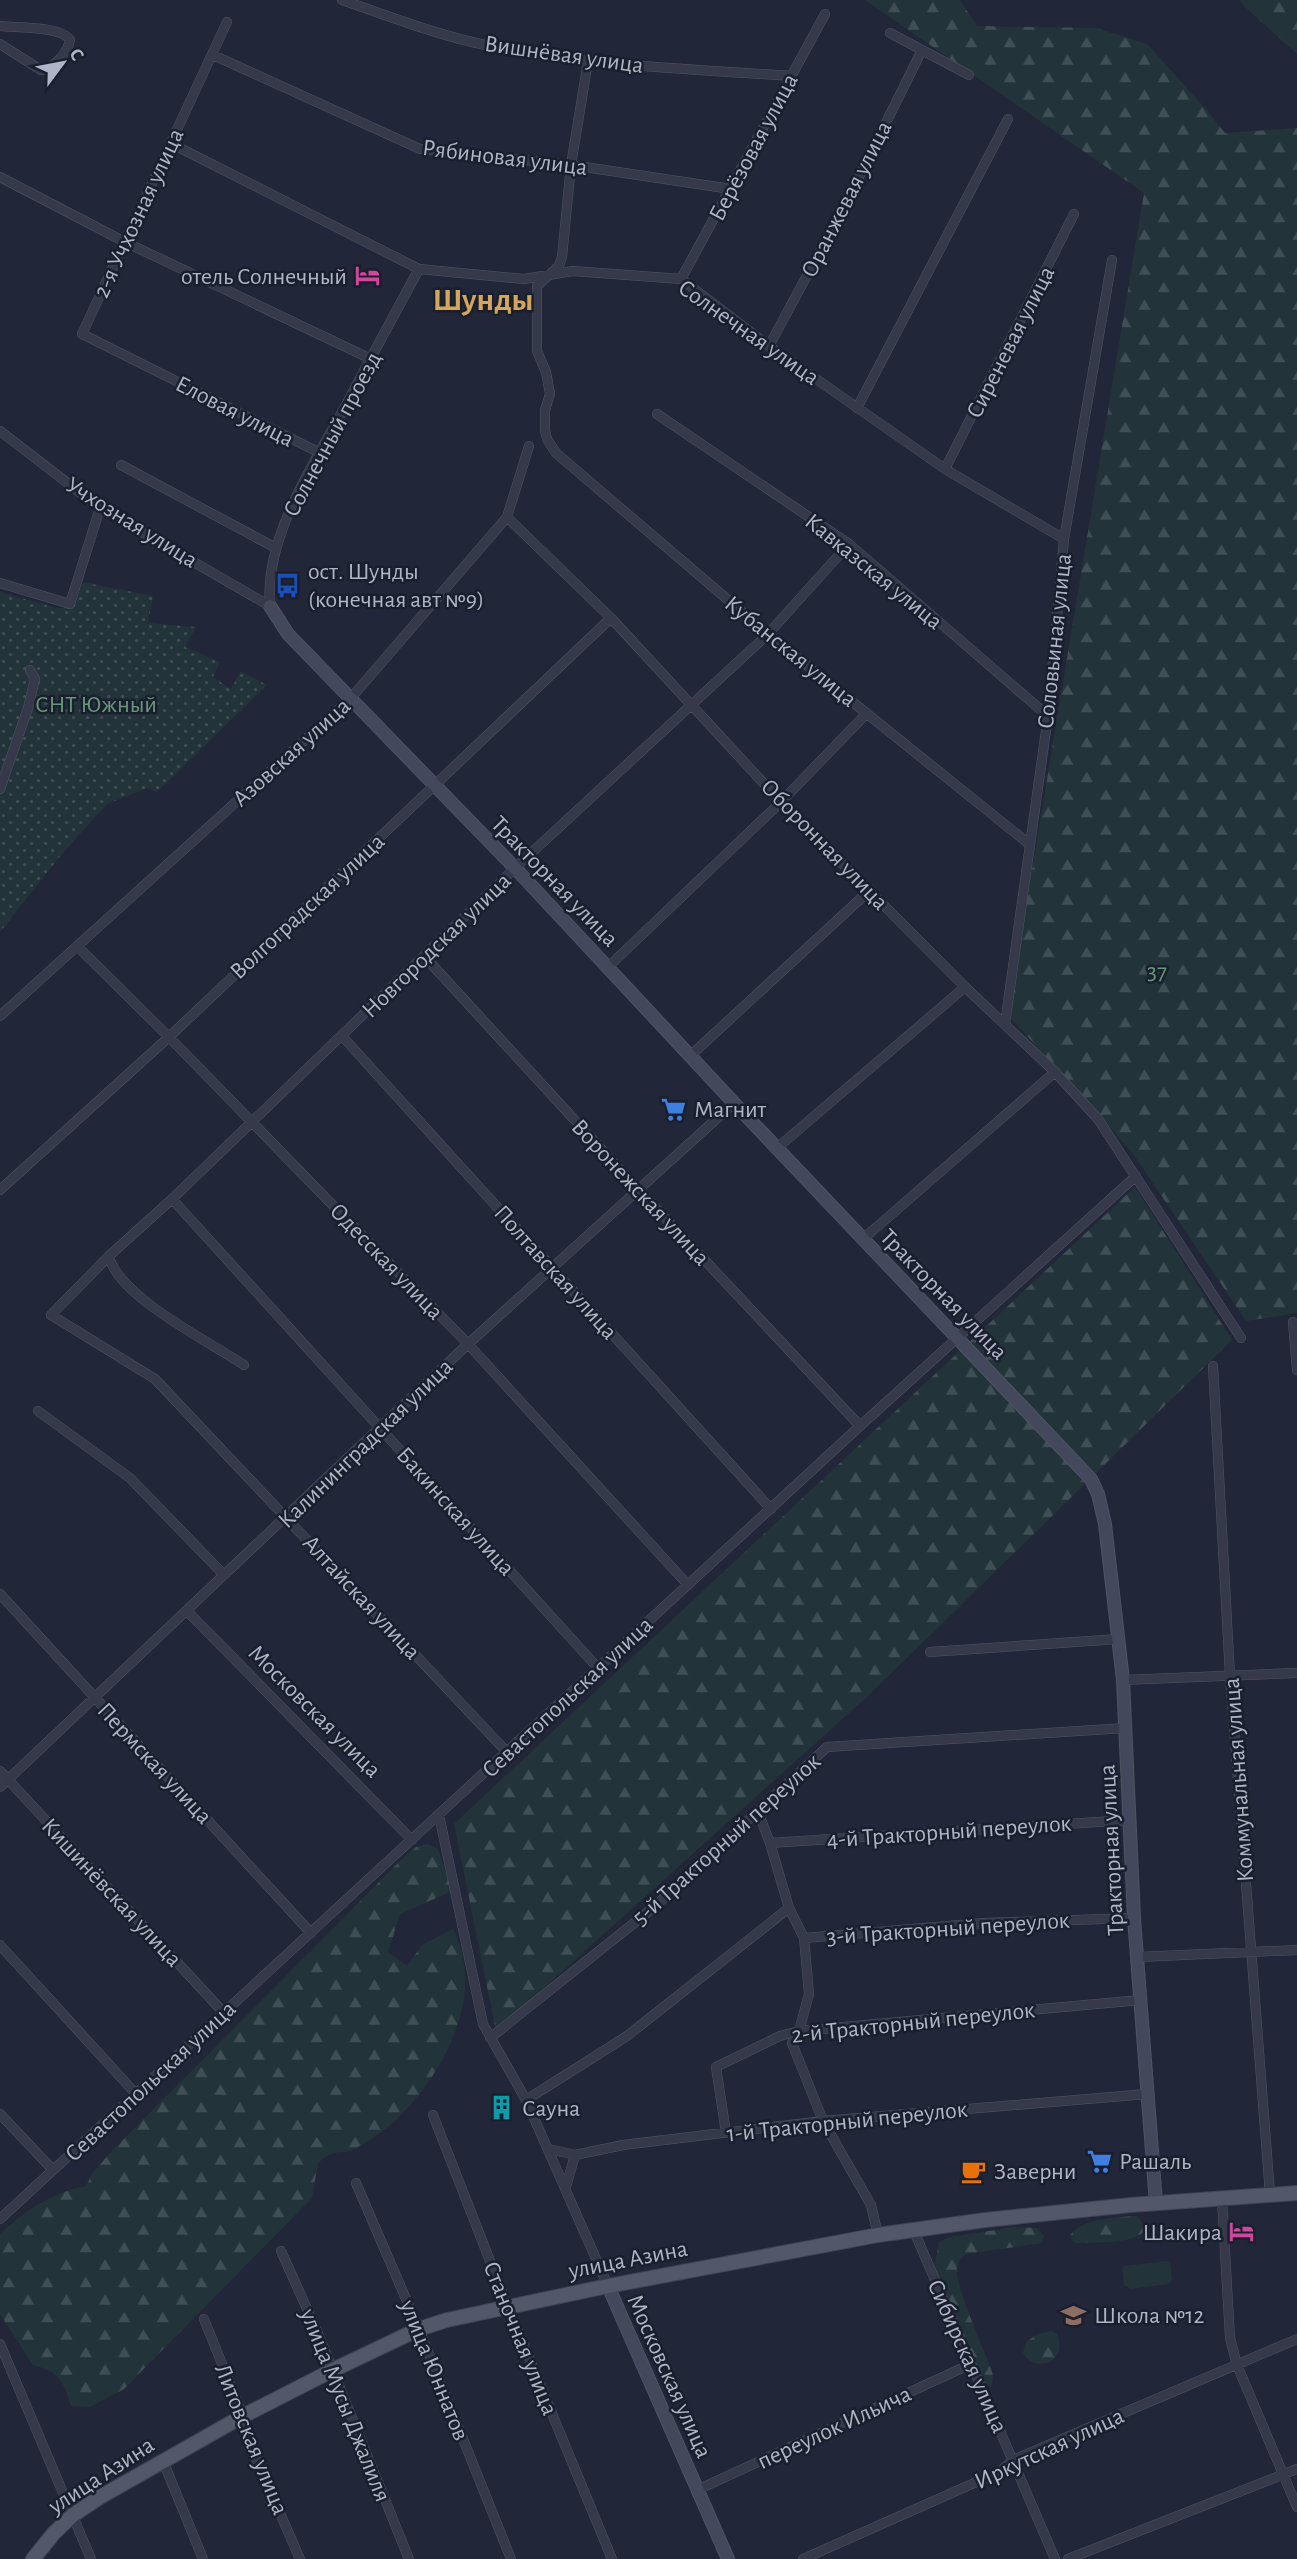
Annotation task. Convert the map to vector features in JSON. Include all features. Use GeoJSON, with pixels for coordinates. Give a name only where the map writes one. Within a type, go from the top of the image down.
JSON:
{"type":"FeatureCollection","features":[{"type":"Feature","properties":{"kind":"main road","name":"улица Азина"},"geometry":{"type":"LineString","coordinates":[[33,2559],[54,2533],[74,2515],[163,2461],[333,2370],[419,2329],[447,2320],[608,2286],[878,2235],[985,2220],[1156,2203],[1297,2193]]}},
{"type":"Feature","properties":{"kind":"street","name":"Вишнёвая улица"},"geometry":{"type":"LineString","coordinates":[[342,0],[421,28],[489,46],[588,61],[791,76]]}},
{"type":"Feature","properties":{"kind":"street","name":"Берёзовая улица"},"geometry":{"type":"LineString","coordinates":[[681,279],[825,15]]}},
{"type":"Feature","properties":{"kind":"street","name":"2-я Учхозная улица"},"geometry":{"type":"LineString","coordinates":[[151,369],[82,334],[227,22]]}},
{"type":"Feature","properties":{"kind":"street"},"geometry":{"type":"LineString","coordinates":[[0,26],[54,31],[63,33],[70,40],[68,48],[56,63],[41,70],[0,44]]}},
{"type":"Feature","properties":{"kind":"street"},"geometry":{"type":"LineString","coordinates":[[890,33],[969,75]]}},
{"type":"Feature","properties":{"kind":"street","name":"Оранжевая улица"},"geometry":{"type":"LineString","coordinates":[[769,346],[845,205],[922,50]]}},
{"type":"Feature","properties":{"kind":"street","name":"Рябиновая улица"},"geometry":{"type":"LineString","coordinates":[[213,55],[420,149],[571,165],[731,189]]}},
{"type":"Feature","properties":{"kind":"street"},"geometry":{"type":"LineString","coordinates":[[550,276],[559,266],[562,257],[571,165],[588,61]]}},
{"type":"Feature","properties":{"kind":"street"},"geometry":{"type":"LineString","coordinates":[[857,408],[1008,119]]}},
{"type":"Feature","properties":{"kind":"street","name":"Солнечная улица"},"geometry":{"type":"LineString","coordinates":[[170,143],[419,269],[524,279],[573,271],[681,279],[769,346],[945,469],[1063,539]]}},
{"type":"Feature","properties":{"kind":"street"},"geometry":{"type":"LineString","coordinates":[[0,177],[125,242],[371,359]]}},
{"type":"Feature","properties":{"kind":"street","name":"Сиреневая улица"},"geometry":{"type":"LineString","coordinates":[[945,469],[1074,214]]}},
{"type":"Feature","properties":{"kind":"street","name":"Соловьиная улица"},"geometry":{"type":"LineString","coordinates":[[1005,1024],[1048,716],[1063,539],[1112,260]]}},
{"type":"Feature","properties":{"kind":"street","name":"Солнечный проезд"},"geometry":{"type":"LineString","coordinates":[[270,606],[268,584],[281,531],[419,269]]}},
{"type":"Feature","properties":{"kind":"street","name":"Кубанская улица"},"geometry":{"type":"LineString","coordinates":[[550,276],[537,286],[537,351],[546,372],[550,394],[545,410],[545,430],[556,453],[768,634],[1029,845]]}},
{"type":"Feature","properties":{"kind":"street","name":"Еловая улица"},"geometry":{"type":"LineString","coordinates":[[151,369],[320,453]]}},
{"type":"Feature","properties":{"kind":"street","name":"Кавказская улица"},"geometry":{"type":"LineString","coordinates":[[657,414],[849,544],[1048,716]]}},
{"type":"Feature","properties":{"kind":"street","name":"Учхозная улица"},"geometry":{"type":"LineString","coordinates":[[0,431],[100,508],[270,606]]}},
{"type":"Feature","properties":{"kind":"street","name":"Азовская улица"},"geometry":{"type":"LineString","coordinates":[[0,1016],[351,698],[507,517],[529,446]]}},
{"type":"Feature","properties":{"kind":"street"},"geometry":{"type":"LineString","coordinates":[[121,465],[276,548]]}},
{"type":"Feature","properties":{"kind":"street"},"geometry":{"type":"LineString","coordinates":[[0,583],[70,604],[100,508]]}},
{"type":"Feature","properties":{"kind":"street","name":"Оборонная улица"},"geometry":{"type":"LineString","coordinates":[[507,517],[611,618],[781,802],[965,987],[1055,1072],[1098,1119],[1241,1338]]}},
{"type":"Feature","properties":{"kind":"street","name":"Новгородская улица"},"geometry":{"type":"LineString","coordinates":[[51,1315],[109,1256],[172,1199],[515,868],[768,634],[849,544]]}},
{"type":"Feature","properties":{"kind":"street","name":"Тракторная улица"},"geometry":{"type":"LineString","coordinates":[[270,606],[288,634],[515,868],[1091,1479],[1098,1494],[1104,1521],[1123,1680],[1140,2000],[1156,2203]]}},
{"type":"Feature","properties":{"kind":"street","name":"Волгоградская улица"},"geometry":{"type":"LineString","coordinates":[[0,1191],[169,1037],[611,618]]}},
{"type":"Feature","properties":{"kind":"street"},"geometry":{"type":"LineString","coordinates":[[0,789],[28,708],[35,679],[30,670]]}},
{"type":"Feature","properties":{"kind":"street"},"geometry":{"type":"LineString","coordinates":[[608,967],[781,802],[867,713]]}},
{"type":"Feature","properties":{"kind":"street"},"geometry":{"type":"LineString","coordinates":[[690,1056],[870,890]]}},
{"type":"Feature","properties":{"kind":"street","name":"Одесская улица"},"geometry":{"type":"LineString","coordinates":[[77,946],[468,1344],[688,1586]]}},
{"type":"Feature","properties":{"kind":"street","name":"Воронежская улица"},"geometry":{"type":"LineString","coordinates":[[424,956],[860,1426]]}},
{"type":"Feature","properties":{"kind":"street"},"geometry":{"type":"LineString","coordinates":[[777,1148],[965,987]]}},
{"type":"Feature","properties":{"kind":"street","name":"Полтавская улица"},"geometry":{"type":"LineString","coordinates":[[342,1036],[771,1509]]}},
{"type":"Feature","properties":{"kind":"street"},"geometry":{"type":"LineString","coordinates":[[863,1239],[1055,1072]]}},
{"type":"Feature","properties":{"kind":"street","name":"Калининградская улица"},"geometry":{"type":"LineString","coordinates":[[0,1787],[468,1344],[734,1103]]}},
{"type":"Feature","properties":{"kind":"street","name":"Севастопольская улица"},"geometry":{"type":"LineString","coordinates":[[0,2219],[860,1426],[1136,1176]]}},
{"type":"Feature","properties":{"kind":"street","name":"Бакинская улица"},"geometry":{"type":"LineString","coordinates":[[172,1199],[598,1668]]}},
{"type":"Feature","properties":{"kind":"street"},"geometry":{"type":"LineString","coordinates":[[109,1256],[119,1278],[138,1298],[244,1364]]}},
{"type":"Feature","properties":{"kind":"street","name":"Алтайская улица"},"geometry":{"type":"LineString","coordinates":[[51,1315],[155,1379],[507,1752]]}},
{"type":"Feature","properties":{"kind":"street"},"geometry":{"type":"LineString","coordinates":[[1293,1322],[1297,1370]]}},
{"type":"Feature","properties":{"kind":"street","name":"Коммунальная улица"},"geometry":{"type":"LineString","coordinates":[[1213,1366],[1230,1676],[1270,2194]]}},
{"type":"Feature","properties":{"kind":"street"},"geometry":{"type":"LineString","coordinates":[[38,1411],[130,1478],[223,1574]]}},
{"type":"Feature","properties":{"kind":"street","name":"Пермская улица"},"geometry":{"type":"LineString","coordinates":[[0,1594],[311,1933]]}},
{"type":"Feature","properties":{"kind":"street","name":"Московская улица"},"geometry":{"type":"LineString","coordinates":[[187,1611],[412,1840]]}},
{"type":"Feature","properties":{"kind":"street"},"geometry":{"type":"LineString","coordinates":[[930,1652],[1119,1639]]}},
{"type":"Feature","properties":{"kind":"street"},"geometry":{"type":"LineString","coordinates":[[1123,1680],[1297,1672]]}},
{"type":"Feature","properties":{"kind":"street","name":"5-й Тракторный переулок"},"geometry":{"type":"LineString","coordinates":[[490,2038],[653,1908],[827,1747],[1125,1728]]}},
{"type":"Feature","properties":{"kind":"street","name":"Кишинёвская улица"},"geometry":{"type":"LineString","coordinates":[[0,1770],[224,2013]]}},
{"type":"Feature","properties":{"kind":"street"},"geometry":{"type":"LineString","coordinates":[[758,1812],[789,1909],[804,1938],[808,1994],[799,2031],[792,2043],[822,2121],[871,2205],[878,2235]]}},
{"type":"Feature","properties":{"kind":"street","name":"Московская улица"},"geometry":{"type":"LineString","coordinates":[[439,1815],[483,2024],[526,2100],[549,2149],[728,2559]]}},
{"type":"Feature","properties":{"kind":"street","name":"4-й Тракторный переулок"},"geometry":{"type":"LineString","coordinates":[[770,1843],[1129,1820]]}},
{"type":"Feature","properties":{"kind":"street"},"geometry":{"type":"LineString","coordinates":[[526,2100],[627,2036],[789,1909]]}},
{"type":"Feature","properties":{"kind":"street","name":"3-й Тракторный переулок"},"geometry":{"type":"LineString","coordinates":[[804,1938],[984,1923],[1135,1918]]}},
{"type":"Feature","properties":{"kind":"street"},"geometry":{"type":"LineString","coordinates":[[0,1945],[136,2094]]}},
{"type":"Feature","properties":{"kind":"street"},"geometry":{"type":"LineString","coordinates":[[1138,1957],[1297,1950]]}},
{"type":"Feature","properties":{"kind":"street","name":"2-й Тракторный переулок"},"geometry":{"type":"LineString","coordinates":[[726,2133],[716,2067],[780,2036],[799,2031],[1140,2000]]}},
{"type":"Feature","properties":{"kind":"street","name":"1-й Тракторный переулок"},"geometry":{"type":"LineString","coordinates":[[549,2149],[575,2155],[623,2145],[822,2121],[1147,2094]]}},
{"type":"Feature","properties":{"kind":"street"},"geometry":{"type":"LineString","coordinates":[[0,2114],[53,2170]]}},
{"type":"Feature","properties":{"kind":"street","name":"Станочная улица"},"geometry":{"type":"LineString","coordinates":[[433,2115],[508,2307],[612,2559]]}},
{"type":"Feature","properties":{"kind":"street"},"geometry":{"type":"LineString","coordinates":[[566,2188],[575,2155]]}},
{"type":"Feature","properties":{"kind":"street","name":"улица Юннатов"},"geometry":{"type":"LineString","coordinates":[[355,2183],[419,2329],[511,2559]]}},
{"type":"Feature","properties":{"kind":"street"},"geometry":{"type":"LineString","coordinates":[[1222,2199],[1230,2338],[1237,2365],[1297,2507]]}},
{"type":"Feature","properties":{"kind":"street","name":"Сибирская улица"},"geometry":{"type":"LineString","coordinates":[[914,2231],[1055,2559]]}},
{"type":"Feature","properties":{"kind":"street","name":"улица Мусы Джалиля"},"geometry":{"type":"LineString","coordinates":[[281,2251],[333,2370],[409,2559]]}},
{"type":"Feature","properties":{"kind":"street","name":"Литовская улица"},"geometry":{"type":"LineString","coordinates":[[204,2319],[243,2416],[244,2431],[300,2559]]}},
{"type":"Feature","properties":{"kind":"street","name":"Иркутская улица"},"geometry":{"type":"LineString","coordinates":[[803,2559],[999,2472],[1013,2460],[1297,2339]]}},
{"type":"Feature","properties":{"kind":"street"},"geometry":{"type":"LineString","coordinates":[[0,2344],[91,2559]]}},
{"type":"Feature","properties":{"kind":"street","name":"переулок Ильича"},"geometry":{"type":"LineString","coordinates":[[697,2490],[971,2364]]}},
{"type":"Feature","properties":{"kind":"street"},"geometry":{"type":"LineString","coordinates":[[163,2461],[204,2559]]}},
{"type":"Feature","properties":{"kind":"street"},"geometry":{"type":"LineString","coordinates":[[1068,2559],[1297,2469]]}},
{"type":"Feature","properties":{"kind":"green space","name":"37"},"geometry":{"type":"Polygon","coordinates":[[[865,0],[960,0],[977,26],[1096,28],[1147,44],[1225,133],[1297,128],[1297,1313],[1246,1321],[1132,1152],[1008,1015],[1144,193],[865,0]]]}},
{"type":"Feature","properties":{"kind":"green space"},"geometry":{"type":"Polygon","coordinates":[[[1240,0],[1297,0],[1297,54],[1244,6],[1240,0]]]}},
{"type":"Feature","properties":{"kind":"green space","name":"СНТ Южный"},"geometry":{"type":"Polygon","coordinates":[[[83,582],[153,596],[148,623],[196,627],[185,647],[220,662],[213,677],[231,689],[241,671],[267,685],[157,792],[148,788],[107,804],[61,855],[0,932],[0,592],[57,608],[70,608],[76,601],[83,582]]]}},
{"type":"Feature","properties":{"kind":"green space"},"geometry":{"type":"Polygon","coordinates":[[[1135,1187],[1232,1340],[870,1694],[496,2031],[454,1824],[1135,1187]]]}},
{"type":"Feature","properties":{"kind":"green space"},"geometry":{"type":"Polygon","coordinates":[[[428,1844],[438,1849],[452,1891],[400,1914],[388,1952],[407,1966],[422,1945],[453,1929],[462,1955],[465,1982],[462,2009],[454,2036],[426,2085],[389,2126],[371,2139],[353,2150],[329,2155],[318,2163],[312,2198],[124,2389],[90,2407],[71,2406],[59,2378],[33,2365],[0,2314],[0,2234],[19,2217],[40,2204],[61,2193],[86,2186],[92,2174],[109,2154],[401,1860],[416,1847],[428,1844]]]}},
{"type":"Feature","properties":{"kind":"green space"},"geometry":{"type":"Polygon","coordinates":[[[1137,2216],[1146,2228],[1142,2233],[1126,2240],[1077,2243],[1072,2241],[1070,2236],[1082,2225],[1091,2222],[1137,2216]]]}},
{"type":"Feature","properties":{"kind":"green space"},"geometry":{"type":"Polygon","coordinates":[[[1015,2227],[1037,2228],[1044,2236],[1042,2243],[966,2254],[957,2268],[965,2304],[993,2375],[992,2386],[986,2386],[972,2363],[953,2307],[936,2274],[935,2263],[939,2242],[949,2237],[1015,2227]]]}},
{"type":"Feature","properties":{"kind":"green space"},"geometry":{"type":"Polygon","coordinates":[[[1167,2261],[1170,2264],[1172,2280],[1169,2284],[1131,2289],[1124,2285],[1124,2266],[1167,2261]]]}},
{"type":"Feature","properties":{"kind":"green space"},"geometry":{"type":"Polygon","coordinates":[[[1051,2331],[1057,2334],[1059,2344],[1055,2358],[1042,2364],[1035,2363],[1023,2353],[1026,2342],[1038,2334],[1051,2331]]]}},
{"type":"Feature","properties":{"kind":"place","name":"отель Солнечный"},"geometry":{"type":"Point","coordinates":[367,276]}},
{"type":"Feature","properties":{"kind":"place","name":"ост. Шунды (конечная авт №9)"},"geometry":{"type":"Point","coordinates":[288,585]}},
{"type":"Feature","properties":{"kind":"place","name":"Магнит"},"geometry":{"type":"Point","coordinates":[674,1109]}},
{"type":"Feature","properties":{"kind":"place","name":"Сауна"},"geometry":{"type":"Point","coordinates":[502,2108]}},
{"type":"Feature","properties":{"kind":"place","name":"Рашаль"},"geometry":{"type":"Point","coordinates":[1099,2161]}},
{"type":"Feature","properties":{"kind":"place","name":"Заверни"},"geometry":{"type":"Point","coordinates":[974,2171]}},
{"type":"Feature","properties":{"kind":"place","name":"Шакира"},"geometry":{"type":"Point","coordinates":[1242,2232]}},
{"type":"Feature","properties":{"kind":"place","name":"Школа №12"},"geometry":{"type":"Point","coordinates":[1074,2315]}},
{"type":"Feature","properties":{"kind":"district","name":"Шунды"},"geometry":{"type":"Point","coordinates":[483,299]}}]}
